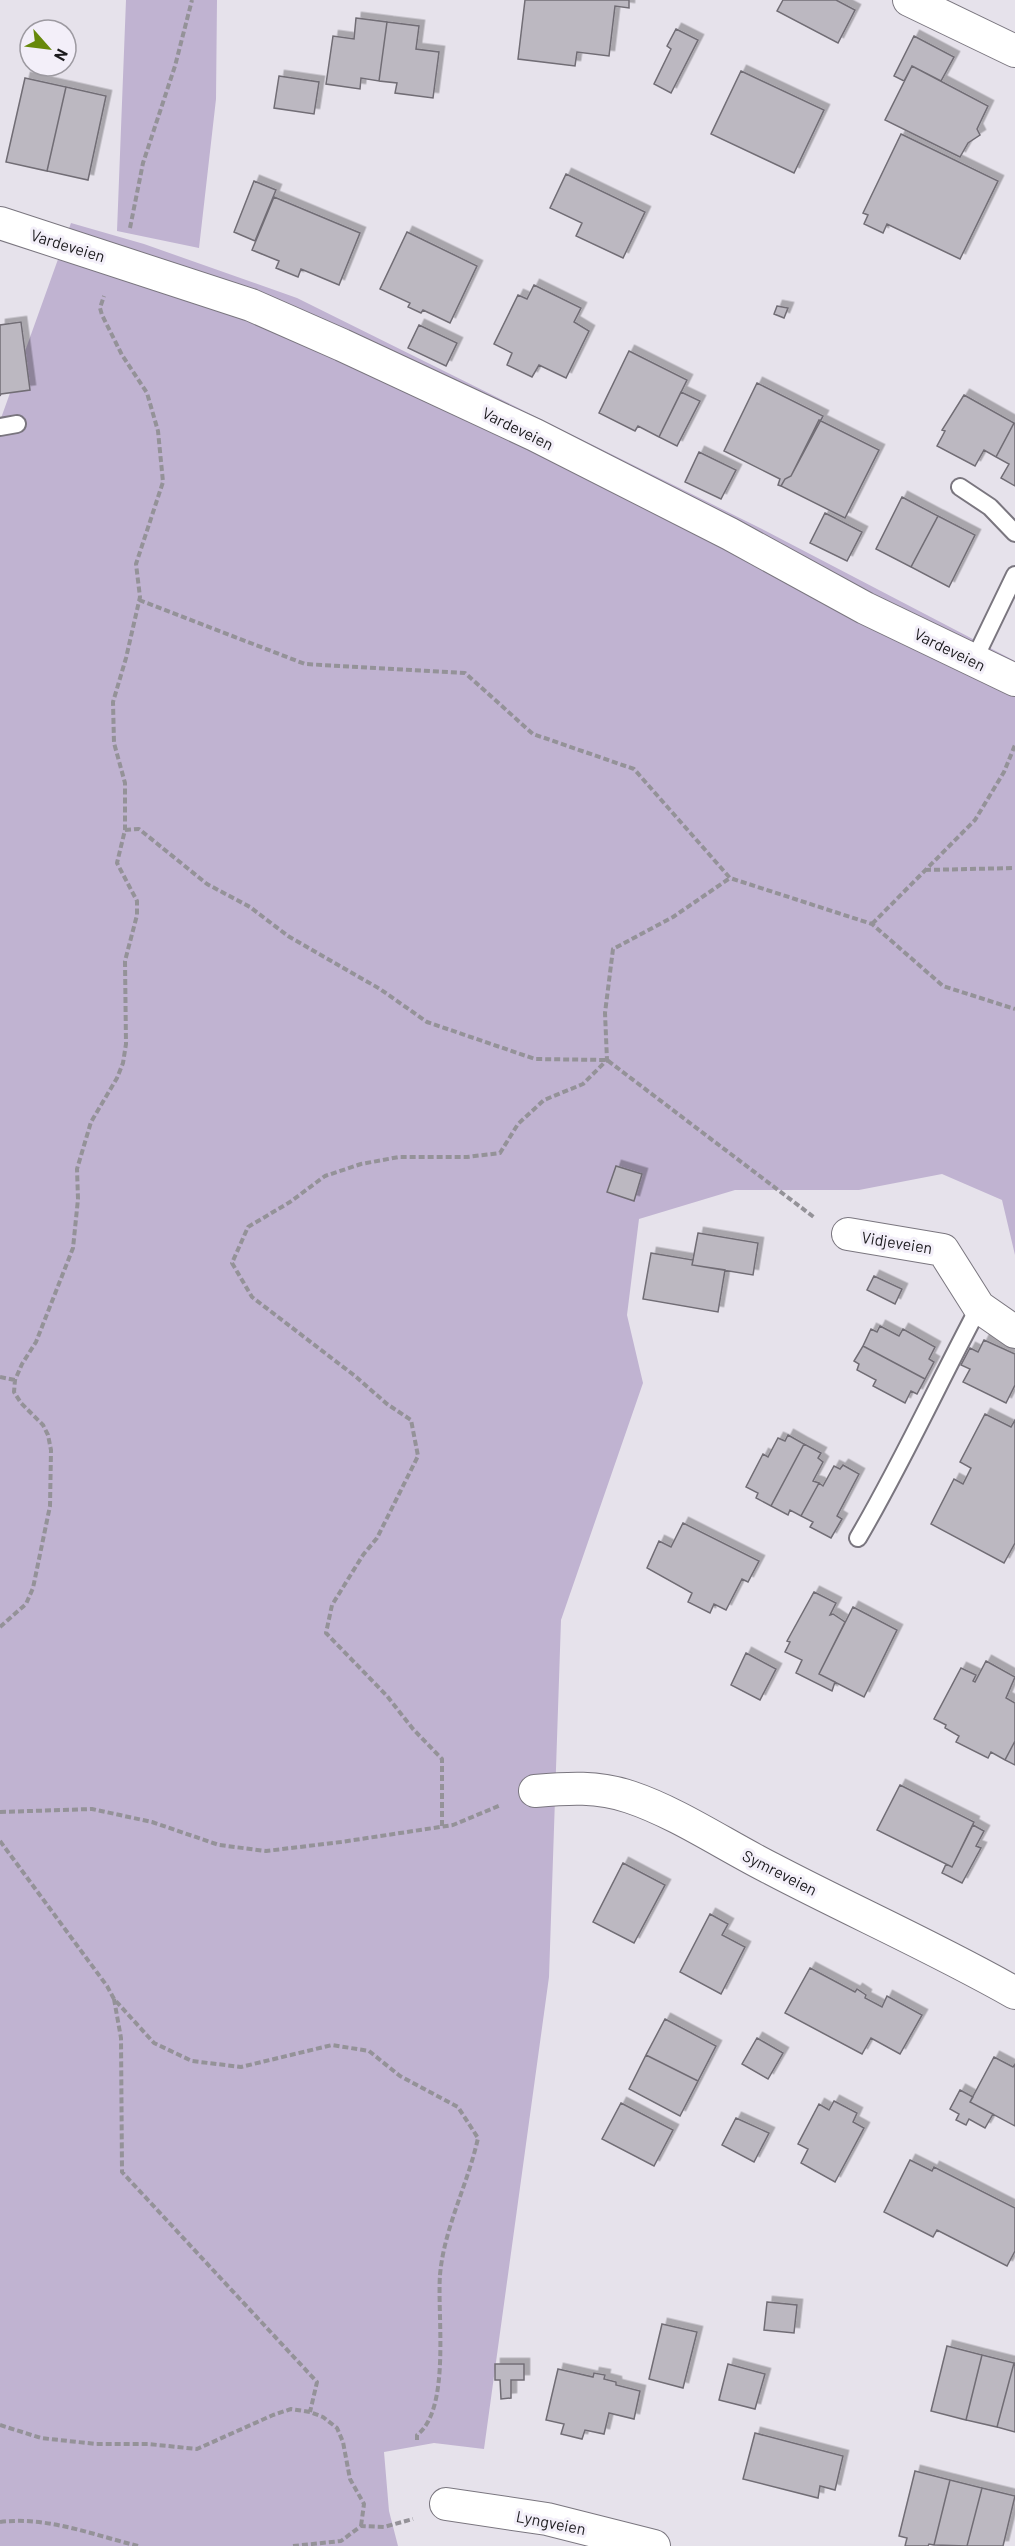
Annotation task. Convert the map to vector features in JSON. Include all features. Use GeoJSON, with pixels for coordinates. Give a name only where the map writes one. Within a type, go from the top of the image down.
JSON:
{"type":"FeatureCollection","features":[{"type":"Feature","properties":{"kind":"street"},"geometry":{"type":"LineString","coordinates":[[909,0],[1015,51]]}},
{"type":"Feature","properties":{"kind":"street","name":"Vardeveien"},"geometry":{"type":"LineString","coordinates":[[0,224],[118,260],[251,305],[342,345],[556,446],[730,534],[865,608],[1015,680]]}},
{"type":"Feature","properties":{"kind":"street","name":"Vidjeveien"},"geometry":{"type":"LineString","coordinates":[[849,1234],[943,1250],[979,1307],[1015,1332]]}},
{"type":"Feature","properties":{"kind":"street","name":"Symreveien"},"geometry":{"type":"LineString","coordinates":[[536,1791],[580,1787],[628,1796],[650,1805],[772,1869],[966,1965],[1015,1993]]}},
{"type":"Feature","properties":{"kind":"street","name":"Lyngveien"},"geometry":{"type":"LineString","coordinates":[[446,2504],[547,2519],[654,2546]]}},
{"type":"Feature","properties":{"kind":"lane"},"geometry":{"type":"LineString","coordinates":[[960,487],[990,507],[1015,534]]}},
{"type":"Feature","properties":{"kind":"lane"},"geometry":{"type":"LineString","coordinates":[[974,660],[1015,575]]}},
{"type":"Feature","properties":{"kind":"lane"},"geometry":{"type":"LineString","coordinates":[[858,1538],[896,1470],[979,1307]]}},
{"type":"Feature","properties":{"kind":"path"},"geometry":{"type":"LineString","coordinates":[[0,1627],[26,1604],[33,1588],[50,1506],[51,1450],[48,1435],[43,1425],[21,1403],[14,1392],[15,1380],[36,1342],[73,1248],[78,1199],[78,1169],[91,1122],[117,1078],[123,1063],[126,1044],[125,962],[137,915],[137,901],[121,875],[117,863],[125,830],[125,783],[114,743],[113,702],[139,600],[136,564],[164,482],[158,431],[147,393],[122,355],[100,308],[118,260],[128,244],[142,163],[175,66],[192,0]]}},
{"type":"Feature","properties":{"kind":"path"},"geometry":{"type":"LineString","coordinates":[[139,600],[305,664],[465,673],[533,734],[634,769],[730,879],[872,924],[944,986],[1015,1009]]}},
{"type":"Feature","properties":{"kind":"path"},"geometry":{"type":"LineString","coordinates":[[872,924],[975,820],[1004,772],[1015,745]]}},
{"type":"Feature","properties":{"kind":"path"},"geometry":{"type":"LineString","coordinates":[[125,830],[140,829],[207,884],[250,908],[288,936],[380,989],[427,1022],[535,1059],[607,1060],[818,1220],[849,1234]]}},
{"type":"Feature","properties":{"kind":"path"},"geometry":{"type":"LineString","coordinates":[[923,870],[1015,868]]}},
{"type":"Feature","properties":{"kind":"path"},"geometry":{"type":"LineString","coordinates":[[442,1826],[442,1759],[413,1729],[387,1696],[326,1634],[332,1605],[363,1555],[377,1538],[418,1456],[411,1420],[387,1404],[355,1376],[252,1297],[232,1263],[248,1227],[290,1202],[325,1176],[361,1164],[399,1156],[466,1157],[500,1153],[518,1124],[544,1100],[583,1084],[607,1060],[605,1013],[613,949],[673,918],[730,879]]}},
{"type":"Feature","properties":{"kind":"path"},"geometry":{"type":"LineString","coordinates":[[0,1377],[15,1380]]}},
{"type":"Feature","properties":{"kind":"path"},"geometry":{"type":"LineString","coordinates":[[0,1812],[92,1809],[153,1822],[219,1845],[266,1851],[453,1825],[536,1791]]}},
{"type":"Feature","properties":{"kind":"path"},"geometry":{"type":"LineString","coordinates":[[0,1841],[107,1986],[114,1999],[154,2043],[192,2061],[241,2067],[332,2045],[369,2051],[400,2076],[458,2107],[478,2138],[454,2212],[440,2274],[438,2395],[431,2420],[417,2435],[417,2440]]}},
{"type":"Feature","properties":{"kind":"path"},"geometry":{"type":"LineString","coordinates":[[114,1999],[121,2038],[122,2172],[317,2382],[310,2412]]}},
{"type":"Feature","properties":{"kind":"path"},"geometry":{"type":"LineString","coordinates":[[0,2425],[41,2438],[96,2444],[148,2444],[197,2449],[291,2409],[310,2412],[323,2417],[337,2428],[343,2442],[350,2479],[364,2504],[361,2526]]}},
{"type":"Feature","properties":{"kind":"path"},"geometry":{"type":"LineString","coordinates":[[293,2546],[341,2541],[361,2526],[384,2527],[413,2520],[446,2504]]}},
{"type":"Feature","properties":{"kind":"path"},"geometry":{"type":"LineString","coordinates":[[0,2522],[36,2523],[62,2527],[138,2546]]}},
{"type":"Feature","properties":{"kind":"shaded area"},"geometry":{"type":"Polygon","coordinates":[[[126,0],[217,0],[216,99],[199,248],[117,231],[126,0]]]}},
{"type":"Feature","properties":{"kind":"shaded area"},"geometry":{"type":"Polygon","coordinates":[[[71,223],[144,244],[297,298],[760,528],[1015,661],[1015,1255],[1002,1200],[942,1174],[859,1190],[735,1190],[639,1219],[627,1315],[643,1383],[561,1620],[549,1977],[484,2449],[434,2443],[384,2452],[389,2511],[398,2546],[0,2546],[0,421],[71,223]]]}},
{"type":"Feature","properties":{"kind":"building"},"geometry":{"type":"Polygon","coordinates":[[[525,0],[629,0],[629,8],[615,6],[609,56],[577,52],[575,66],[518,59],[525,0]]]}},
{"type":"Feature","properties":{"kind":"building"},"geometry":{"type":"Polygon","coordinates":[[[783,0],[836,0],[855,10],[838,43],[777,11],[783,0]]]}},
{"type":"Feature","properties":{"kind":"building"},"geometry":{"type":"Polygon","coordinates":[[[356,18],[387,22],[379,81],[361,78],[360,89],[326,84],[333,36],[354,39],[356,18]]]}},
{"type":"Feature","properties":{"kind":"building"},"geometry":{"type":"Polygon","coordinates":[[[387,22],[419,26],[416,49],[439,52],[433,98],[395,93],[397,83],[379,81],[387,22]]]}},
{"type":"Feature","properties":{"kind":"building"},"geometry":{"type":"Polygon","coordinates":[[[676,29],[698,40],[671,93],[654,84],[671,49],[667,46],[676,29]]]}},
{"type":"Feature","properties":{"kind":"building"},"geometry":{"type":"Polygon","coordinates":[[[914,36],[954,57],[941,81],[912,66],[904,81],[894,76],[914,36]]]}},
{"type":"Feature","properties":{"kind":"building"},"geometry":{"type":"Polygon","coordinates":[[[912,66],[988,106],[977,129],[980,135],[968,143],[960,157],[885,120],[912,66]]]}},
{"type":"Feature","properties":{"kind":"building"},"geometry":{"type":"Polygon","coordinates":[[[741,71],[824,110],[794,173],[711,134],[741,71]]]}},
{"type":"Feature","properties":{"kind":"building"},"geometry":{"type":"Polygon","coordinates":[[[279,76],[319,82],[314,114],[274,108],[279,76]]]}},
{"type":"Feature","properties":{"kind":"building"},"geometry":{"type":"Polygon","coordinates":[[[25,78],[66,87],[47,171],[6,162],[25,78]]]}},
{"type":"Feature","properties":{"kind":"building"},"geometry":{"type":"Polygon","coordinates":[[[66,87],[106,96],[88,180],[47,171],[66,87]]]}},
{"type":"Feature","properties":{"kind":"building"},"geometry":{"type":"Polygon","coordinates":[[[901,134],[998,181],[960,259],[887,224],[883,233],[864,224],[868,215],[863,213],[901,134]]]}},
{"type":"Feature","properties":{"kind":"building"},"geometry":{"type":"Polygon","coordinates":[[[566,174],[645,212],[623,258],[576,236],[582,223],[550,208],[566,174]]]}},
{"type":"Feature","properties":{"kind":"building"},"geometry":{"type":"Polygon","coordinates":[[[254,181],[276,190],[255,241],[234,232],[254,181]]]}},
{"type":"Feature","properties":{"kind":"building"},"geometry":{"type":"Polygon","coordinates":[[[274,197],[360,233],[339,285],[301,269],[298,277],[276,268],[279,261],[252,250],[274,197]]]}},
{"type":"Feature","properties":{"kind":"building"},"geometry":{"type":"Polygon","coordinates":[[[407,232],[477,266],[450,323],[423,310],[421,313],[408,307],[410,303],[380,289],[407,232]]]}},
{"type":"Feature","properties":{"kind":"building"},"geometry":{"type":"Polygon","coordinates":[[[534,285],[581,308],[574,322],[589,331],[566,378],[539,365],[532,377],[507,365],[512,353],[494,344],[518,295],[527,299],[534,285]]]}},
{"type":"Feature","properties":{"kind":"building"},"geometry":{"type":"Polygon","coordinates":[[[777,306],[788,308],[784,318],[774,314],[777,306]]]}},
{"type":"Feature","properties":{"kind":"building"},"geometry":{"type":"Polygon","coordinates":[[[21,322],[30,390],[0,396],[0,325],[21,322]]]}},
{"type":"Feature","properties":{"kind":"building"},"geometry":{"type":"Polygon","coordinates":[[[419,325],[457,343],[446,366],[408,348],[419,325]]]}},
{"type":"Feature","properties":{"kind":"building"},"geometry":{"type":"Polygon","coordinates":[[[629,351],[687,380],[659,437],[638,426],[635,431],[599,413],[629,351]]]}},
{"type":"Feature","properties":{"kind":"building"},"geometry":{"type":"Polygon","coordinates":[[[757,383],[823,416],[791,476],[785,479],[781,486],[778,485],[780,479],[724,451],[757,383]]]}},
{"type":"Feature","properties":{"kind":"building"},"geometry":{"type":"Polygon","coordinates":[[[681,392],[700,401],[677,446],[659,437],[681,392]]]}},
{"type":"Feature","properties":{"kind":"building"},"geometry":{"type":"Polygon","coordinates":[[[964,395],[1014,423],[996,457],[984,450],[975,466],[937,446],[945,431],[942,430],[964,395]]]}},
{"type":"Feature","properties":{"kind":"building"},"geometry":{"type":"Polygon","coordinates":[[[819,420],[879,450],[845,518],[781,486],[785,479],[791,476],[819,420]]]}},
{"type":"Feature","properties":{"kind":"building"},"geometry":{"type":"Polygon","coordinates":[[[1014,423],[1015,486],[1001,478],[1009,464],[996,457],[1014,423]]]}},
{"type":"Feature","properties":{"kind":"building"},"geometry":{"type":"Polygon","coordinates":[[[699,452],[736,470],[721,499],[685,482],[699,452]]]}},
{"type":"Feature","properties":{"kind":"building"},"geometry":{"type":"Polygon","coordinates":[[[902,497],[938,516],[911,567],[876,549],[902,497]]]}},
{"type":"Feature","properties":{"kind":"building"},"geometry":{"type":"Polygon","coordinates":[[[825,513],[862,532],[847,561],[810,543],[825,513]]]}},
{"type":"Feature","properties":{"kind":"building"},"geometry":{"type":"Polygon","coordinates":[[[938,516],[975,535],[949,587],[911,567],[938,516]]]}},
{"type":"Feature","properties":{"kind":"building"},"geometry":{"type":"Polygon","coordinates":[[[616,1166],[642,1174],[634,1201],[607,1192],[616,1166]]]}},
{"type":"Feature","properties":{"kind":"building"},"geometry":{"type":"Polygon","coordinates":[[[698,1233],[758,1243],[753,1275],[692,1265],[698,1233]]]}},
{"type":"Feature","properties":{"kind":"building"},"geometry":{"type":"Polygon","coordinates":[[[651,1253],[693,1260],[692,1265],[725,1270],[718,1312],[643,1299],[651,1253]]]}},
{"type":"Feature","properties":{"kind":"building"},"geometry":{"type":"Polygon","coordinates":[[[874,1276],[902,1289],[895,1304],[867,1290],[874,1276]]]}},
{"type":"Feature","properties":{"kind":"building"},"geometry":{"type":"Polygon","coordinates":[[[880,1326],[899,1336],[903,1329],[935,1347],[929,1359],[934,1362],[925,1379],[863,1346],[871,1329],[877,1332],[880,1326]]]}},
{"type":"Feature","properties":{"kind":"building"},"geometry":{"type":"Polygon","coordinates":[[[984,1340],[1015,1354],[1015,1385],[1006,1403],[963,1382],[970,1369],[961,1365],[970,1348],[978,1352],[984,1340]]]}},
{"type":"Feature","properties":{"kind":"building"},"geometry":{"type":"Polygon","coordinates":[[[863,1346],[925,1379],[917,1394],[911,1391],[905,1403],[873,1386],[876,1380],[857,1370],[859,1364],[854,1361],[863,1346]]]}},
{"type":"Feature","properties":{"kind":"building"},"geometry":{"type":"Polygon","coordinates":[[[985,1414],[1011,1427],[1015,1420],[1015,1543],[1004,1563],[931,1524],[954,1479],[963,1484],[971,1468],[960,1462],[985,1414]]]}},
{"type":"Feature","properties":{"kind":"building"},"geometry":{"type":"Polygon","coordinates":[[[788,1435],[804,1444],[771,1506],[756,1498],[758,1493],[746,1487],[763,1454],[768,1457],[778,1438],[785,1441],[788,1435]]]}},
{"type":"Feature","properties":{"kind":"building"},"geometry":{"type":"Polygon","coordinates":[[[804,1444],[821,1453],[818,1458],[823,1462],[813,1481],[819,1483],[801,1516],[790,1510],[788,1515],[771,1506],[804,1444]]]}},
{"type":"Feature","properties":{"kind":"building"},"geometry":{"type":"Polygon","coordinates":[[[843,1465],[859,1474],[837,1516],[842,1519],[831,1538],[810,1527],[813,1522],[801,1516],[819,1483],[823,1486],[834,1466],[840,1469],[843,1465]]]}},
{"type":"Feature","properties":{"kind":"building"},"geometry":{"type":"Polygon","coordinates":[[[683,1523],[759,1561],[748,1582],[742,1579],[726,1610],[714,1604],[710,1613],[688,1602],[692,1593],[647,1568],[659,1541],[671,1547],[683,1523]]]}},
{"type":"Feature","properties":{"kind":"building"},"geometry":{"type":"Polygon","coordinates":[[[814,1592],[836,1603],[830,1615],[833,1614],[845,1622],[819,1674],[835,1682],[832,1691],[796,1673],[802,1660],[785,1652],[790,1642],[787,1641],[814,1592]]]}},
{"type":"Feature","properties":{"kind":"building"},"geometry":{"type":"Polygon","coordinates":[[[853,1607],[897,1630],[864,1697],[819,1674],[853,1607]]]}},
{"type":"Feature","properties":{"kind":"building"},"geometry":{"type":"Polygon","coordinates":[[[746,1653],[776,1669],[760,1700],[731,1685],[746,1653]]]}},
{"type":"Feature","properties":{"kind":"building"},"geometry":{"type":"Polygon","coordinates":[[[986,1661],[1015,1677],[1006,1698],[1015,1703],[1015,1741],[1005,1760],[991,1752],[988,1758],[956,1742],[959,1736],[934,1719],[961,1668],[976,1675],[973,1681],[975,1682],[986,1661]]]}},
{"type":"Feature","properties":{"kind":"building"},"geometry":{"type":"Polygon","coordinates":[[[1015,1741],[1015,1765],[1005,1760],[1015,1741]]]}},
{"type":"Feature","properties":{"kind":"building"},"geometry":{"type":"Polygon","coordinates":[[[900,1785],[974,1822],[952,1867],[877,1830],[900,1785]]]}},
{"type":"Feature","properties":{"kind":"building"},"geometry":{"type":"Polygon","coordinates":[[[973,1825],[984,1831],[976,1846],[981,1848],[962,1883],[942,1873],[946,1864],[952,1867],[973,1825]]]}},
{"type":"Feature","properties":{"kind":"building"},"geometry":{"type":"Polygon","coordinates":[[[623,1863],[665,1885],[634,1943],[593,1922],[623,1863]]]}},
{"type":"Feature","properties":{"kind":"building"},"geometry":{"type":"Polygon","coordinates":[[[710,1914],[728,1924],[722,1935],[745,1947],[721,1994],[680,1972],[710,1914]]]}},
{"type":"Feature","properties":{"kind":"building"},"geometry":{"type":"Polygon","coordinates":[[[810,1968],[855,1992],[857,1989],[866,1995],[865,1998],[882,2007],[887,1996],[922,2015],[900,2054],[871,2038],[862,2054],[785,2013],[810,1968]]]}},
{"type":"Feature","properties":{"kind":"building"},"geometry":{"type":"Polygon","coordinates":[[[665,2019],[716,2046],[698,2081],[646,2055],[665,2019]]]}},
{"type":"Feature","properties":{"kind":"building"},"geometry":{"type":"Polygon","coordinates":[[[757,2038],[783,2053],[768,2079],[742,2064],[757,2038]]]}},
{"type":"Feature","properties":{"kind":"building"},"geometry":{"type":"Polygon","coordinates":[[[646,2055],[698,2081],[680,2116],[629,2089],[646,2055]]]}},
{"type":"Feature","properties":{"kind":"building"},"geometry":{"type":"Polygon","coordinates":[[[994,2057],[1013,2067],[1015,2064],[1015,2126],[970,2102],[994,2057]]]}},
{"type":"Feature","properties":{"kind":"building"},"geometry":{"type":"Polygon","coordinates":[[[960,2090],[973,2097],[970,2102],[993,2114],[985,2128],[969,2119],[966,2125],[956,2120],[959,2114],[950,2109],[960,2090]]]}},
{"type":"Feature","properties":{"kind":"building"},"geometry":{"type":"Polygon","coordinates":[[[834,2101],[857,2113],[853,2122],[864,2128],[835,2182],[801,2163],[808,2149],[798,2144],[819,2104],[829,2110],[834,2101]]]}},
{"type":"Feature","properties":{"kind":"building"},"geometry":{"type":"Polygon","coordinates":[[[621,2103],[673,2130],[654,2166],[602,2139],[621,2103]]]}},
{"type":"Feature","properties":{"kind":"building"},"geometry":{"type":"Polygon","coordinates":[[[736,2118],[769,2133],[754,2162],[722,2145],[736,2118]]]}},
{"type":"Feature","properties":{"kind":"building"},"geometry":{"type":"Polygon","coordinates":[[[910,2160],[932,2171],[934,2167],[1015,2208],[1015,2251],[1007,2266],[937,2230],[933,2237],[884,2212],[910,2160]]]}},
{"type":"Feature","properties":{"kind":"building"},"geometry":{"type":"Polygon","coordinates":[[[767,2302],[797,2305],[794,2333],[764,2330],[767,2302]]]}},
{"type":"Feature","properties":{"kind":"building"},"geometry":{"type":"Polygon","coordinates":[[[662,2324],[697,2332],[683,2388],[649,2379],[662,2324]]]}},
{"type":"Feature","properties":{"kind":"building"},"geometry":{"type":"Polygon","coordinates":[[[947,2346],[982,2355],[966,2420],[931,2411],[947,2346]]]}},
{"type":"Feature","properties":{"kind":"building"},"geometry":{"type":"Polygon","coordinates":[[[982,2355],[1014,2363],[997,2427],[966,2420],[982,2355]]]}},
{"type":"Feature","properties":{"kind":"building"},"geometry":{"type":"Polygon","coordinates":[[[1015,2363],[1015,2432],[997,2427],[1015,2363]]]}},
{"type":"Feature","properties":{"kind":"building"},"geometry":{"type":"Polygon","coordinates":[[[495,2364],[524,2364],[524,2380],[511,2380],[511,2398],[501,2399],[500,2380],[495,2380],[495,2364]]]}},
{"type":"Feature","properties":{"kind":"building"},"geometry":{"type":"Polygon","coordinates":[[[728,2364],[765,2374],[755,2409],[719,2400],[728,2364]]]}},
{"type":"Feature","properties":{"kind":"building"},"geometry":{"type":"Polygon","coordinates":[[[558,2369],[593,2377],[594,2373],[605,2375],[604,2379],[616,2382],[616,2385],[640,2391],[634,2419],[609,2413],[604,2434],[585,2430],[582,2439],[561,2434],[564,2424],[546,2420],[558,2369]]]}},
{"type":"Feature","properties":{"kind":"building"},"geometry":{"type":"Polygon","coordinates":[[[755,2433],[843,2456],[835,2490],[820,2486],[818,2498],[743,2479],[755,2433]]]}},
{"type":"Feature","properties":{"kind":"building"},"geometry":{"type":"Polygon","coordinates":[[[915,2471],[950,2480],[934,2545],[905,2546],[907,2538],[899,2536],[915,2471]]]}},
{"type":"Feature","properties":{"kind":"building"},"geometry":{"type":"Polygon","coordinates":[[[950,2480],[982,2488],[967,2546],[934,2545],[950,2480]]]}},
{"type":"Feature","properties":{"kind":"building"},"geometry":{"type":"Polygon","coordinates":[[[982,2488],[1015,2496],[1003,2546],[967,2546],[982,2488]]]}}]}
